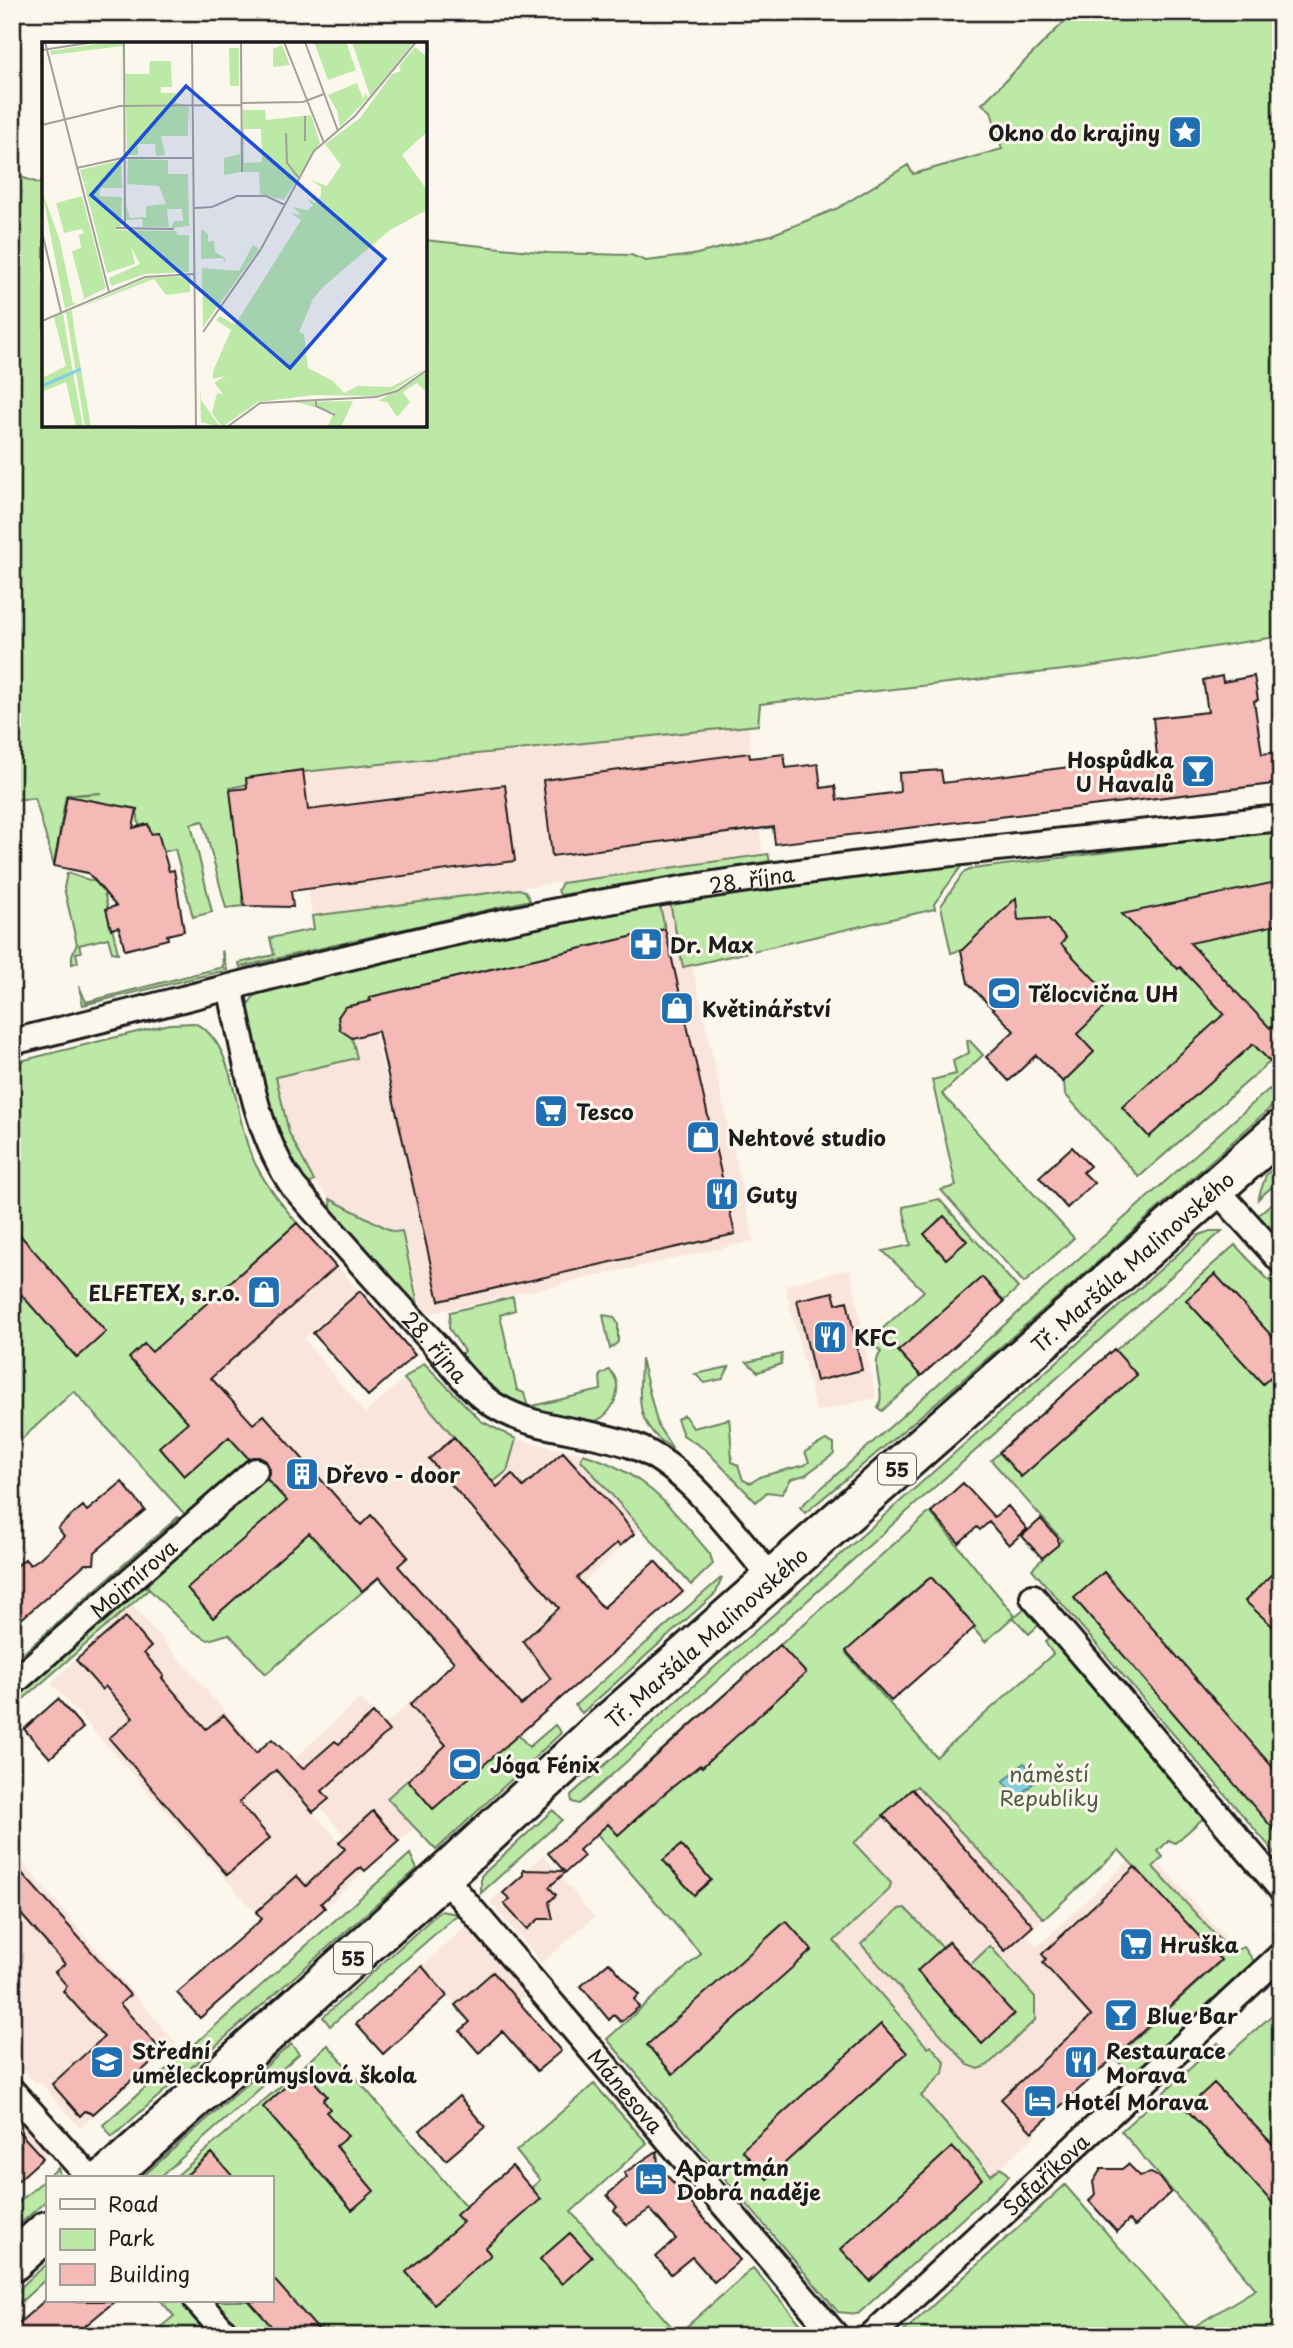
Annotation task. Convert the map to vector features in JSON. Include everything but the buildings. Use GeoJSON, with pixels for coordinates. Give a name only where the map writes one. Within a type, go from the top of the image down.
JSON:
{"type":"FeatureCollection","features":[{"type":"Feature","properties":{"kind":"main road","name":"Tř. Maršála Malinovského"},"geometry":{"type":"LineString","coordinates":[[108,2176],[443,1876],[596,1734],[1281,1130]]}},
{"type":"Feature","properties":{"kind":"main road"},"geometry":{"type":"LineString","coordinates":[[12,2262],[46,2232]]}},
{"type":"Feature","properties":{"kind":"street","name":"28. října"},"geometry":{"type":"LineString","coordinates":[[12,1042],[545,913],[663,891],[963,851],[1281,818]]}},
{"type":"Feature","properties":{"kind":"street","name":"28. října"},"geometry":{"type":"LineString","coordinates":[[230,988],[264,1130],[279,1165],[293,1186],[448,1360],[487,1400],[505,1412],[533,1423],[631,1445],[662,1461],[693,1488],[772,1578]]}},
{"type":"Feature","properties":{"kind":"street"},"geometry":{"type":"LineString","coordinates":[[1215,1188],[1281,1261]]}},
{"type":"Feature","properties":{"kind":"street","name":"Mojmírova"},"geometry":{"type":"LineString","coordinates":[[12,1684],[255,1471]]}},
{"type":"Feature","properties":{"kind":"street"},"geometry":{"type":"LineString","coordinates":[[1033,1597],[1281,1889]]}},
{"type":"Feature","properties":{"kind":"street","name":"Mánesova"},"geometry":{"type":"LineString","coordinates":[[443,1876],[836,2336]]}},
{"type":"Feature","properties":{"kind":"street","name":"Šafaříkova"},"geometry":{"type":"LineString","coordinates":[[871,2336],[1281,1955]]}},
{"type":"Feature","properties":{"kind":"street"},"geometry":{"type":"LineString","coordinates":[[12,2091],[88,2176]]}},
{"type":"Feature","properties":{"kind":"street"},"geometry":{"type":"LineString","coordinates":[[198,2302],[228,2336]]}},
{"type":"Feature","properties":{"kind":"shaded area"},"geometry":{"type":"Polygon","coordinates":[[[748,726],[763,855],[312,916],[302,842],[311,832],[303,772],[748,726]]]}},
{"type":"Feature","properties":{"kind":"shaded area","name":"Tesco"},"geometry":{"type":"Polygon","coordinates":[[[678,902],[754,1241],[423,1315],[403,1230],[394,1232],[330,1199],[312,1178],[289,1133],[276,1076],[356,1058],[352,1038],[364,1035],[372,1025],[395,1113],[362,974],[678,902]]]}},
{"type":"Feature","properties":{"kind":"shaded area"},"geometry":{"type":"Polygon","coordinates":[[[297,1223],[359,1290],[304,1339],[365,1413],[404,1379],[493,1482],[507,1471],[516,1439],[582,1454],[581,1460],[641,1529],[525,1636],[543,1660],[538,1664],[565,1694],[518,1735],[300,1487],[285,1499],[153,1351],[297,1223]]]}},
{"type":"Feature","properties":{"kind":"shaded area"},"geometry":{"type":"Polygon","coordinates":[[[850,1269],[876,1398],[816,1412],[785,1285],[850,1269]]]}},
{"type":"Feature","properties":{"kind":"shaded area"},"geometry":{"type":"Polygon","coordinates":[[[132,1605],[365,1871],[284,1944],[51,1683],[132,1605]]]}},
{"type":"Feature","properties":{"kind":"shaded area"},"geometry":{"type":"Polygon","coordinates":[[[433,1680],[472,1724],[387,1798],[415,1827],[399,1841],[373,1811],[346,1837],[320,1807],[329,1798],[294,1759],[360,1698],[385,1725],[433,1680]]]}},
{"type":"Feature","properties":{"kind":"shaded area"},"geometry":{"type":"Polygon","coordinates":[[[926,1777],[1049,1914],[1026,1935],[1037,1947],[1144,1846],[1243,1958],[1125,2069],[1084,2023],[1003,2099],[1036,2135],[991,2175],[921,2096],[931,2046],[928,2048],[833,1943],[890,1883],[854,1843],[926,1777]]]}},
{"type":"Feature","properties":{"kind":"shaded area"},"geometry":{"type":"Polygon","coordinates":[[[12,1834],[25,1850],[18,1857],[176,2043],[80,2128],[39,2081],[35,2083],[12,2058],[12,1834]]]}},
{"type":"Feature","properties":{"kind":"shaded area"},"geometry":{"type":"Polygon","coordinates":[[[543,1855],[594,1917],[542,1963],[490,1902],[543,1855]]]}},
{"type":"Feature","properties":{"kind":"shaded area"},"geometry":{"type":"Polygon","coordinates":[[[468,1924],[527,1992],[480,2034],[422,1966],[468,1924]]]}},
{"type":"Feature","properties":{"kind":"shaded area"},"geometry":{"type":"Polygon","coordinates":[[[12,2112],[48,2153],[12,2186],[12,2112]]]}},
{"type":"Feature","properties":{"kind":"green space"},"geometry":{"type":"Polygon","coordinates":[[[1074,12],[1281,12],[1281,636],[1082,668],[760,704],[758,725],[303,772],[230,788],[244,906],[226,908],[203,821],[191,824],[212,912],[193,917],[175,849],[163,852],[158,833],[151,834],[148,824],[139,826],[137,809],[67,796],[101,793],[66,795],[54,866],[35,798],[12,800],[12,174],[42,184],[42,427],[427,427],[427,240],[549,253],[631,255],[646,261],[693,255],[771,235],[838,208],[908,165],[913,174],[1002,149],[991,111],[982,104],[1074,12]]]}},
{"type":"Feature","properties":{"kind":"green space"},"geometry":{"type":"Polygon","coordinates":[[[1281,830],[1281,1052],[1139,1177],[1065,1094],[1064,1081],[971,982],[964,949],[951,953],[941,906],[963,873],[972,869],[1281,830]]]}},
{"type":"Feature","properties":{"kind":"green space"},"geometry":{"type":"Polygon","coordinates":[[[768,854],[770,861],[560,895],[558,890],[562,883],[768,854]]]}},
{"type":"Feature","properties":{"kind":"green space"},"geometry":{"type":"Polygon","coordinates":[[[963,864],[934,904],[935,909],[683,967],[670,903],[963,864]]]}},
{"type":"Feature","properties":{"kind":"green space"},"geometry":{"type":"Polygon","coordinates":[[[67,873],[96,882],[104,892],[118,953],[112,952],[108,938],[79,945],[81,952],[76,953],[78,962],[72,964],[72,955],[77,944],[64,888],[67,873]]]}},
{"type":"Feature","properties":{"kind":"green space"},"geometry":{"type":"Polygon","coordinates":[[[519,889],[525,891],[530,900],[240,967],[239,963],[274,955],[270,938],[314,929],[312,916],[519,889]]]}},
{"type":"Feature","properties":{"kind":"green space"},"geometry":{"type":"Polygon","coordinates":[[[660,905],[665,929],[370,997],[352,1038],[357,1058],[276,1077],[289,1133],[314,1181],[307,1185],[283,1145],[268,1103],[248,1013],[249,1003],[255,995],[323,975],[530,929],[660,905]]]}},
{"type":"Feature","properties":{"kind":"green space"},"geometry":{"type":"Polygon","coordinates":[[[222,950],[227,970],[83,1005],[79,986],[86,1002],[223,967],[222,950]]]}},
{"type":"Feature","properties":{"kind":"green space"},"geometry":{"type":"Polygon","coordinates":[[[194,1023],[208,1032],[218,1046],[226,1063],[246,1141],[256,1166],[297,1223],[152,1352],[251,1461],[188,1518],[74,1391],[12,1448],[12,1063],[169,1024],[194,1023]]]}},
{"type":"Feature","properties":{"kind":"green space"},"geometry":{"type":"Polygon","coordinates":[[[969,1040],[983,1055],[942,1094],[1074,1238],[1024,1283],[941,1190],[956,1186],[932,1080],[956,1074],[953,1061],[969,1053],[969,1040]]]}},
{"type":"Feature","properties":{"kind":"green space"},"geometry":{"type":"Polygon","coordinates":[[[1269,1089],[1280,1099],[1045,1309],[805,1513],[800,1507],[1269,1089]]]}},
{"type":"Feature","properties":{"kind":"green space"},"geometry":{"type":"Polygon","coordinates":[[[1281,1162],[1281,1179],[1258,1199],[1266,1175],[1281,1162]]]}},
{"type":"Feature","properties":{"kind":"green space"},"geometry":{"type":"Polygon","coordinates":[[[1281,1195],[1281,1240],[1258,1215],[1281,1195]]]}},
{"type":"Feature","properties":{"kind":"green space"},"geometry":{"type":"Polygon","coordinates":[[[330,1199],[394,1232],[402,1231],[419,1309],[332,1212],[330,1199]]]}},
{"type":"Feature","properties":{"kind":"green space"},"geometry":{"type":"Polygon","coordinates":[[[939,1199],[1018,1288],[882,1411],[878,1408],[881,1394],[877,1364],[881,1352],[870,1340],[924,1291],[883,1251],[911,1245],[903,1207],[939,1199]]]}},
{"type":"Feature","properties":{"kind":"green space"},"geometry":{"type":"Polygon","coordinates":[[[1222,1231],[579,1804],[572,1802],[571,1795],[1199,1235],[1222,1231]]]}},
{"type":"Feature","properties":{"kind":"green space"},"geometry":{"type":"Polygon","coordinates":[[[1235,1245],[1281,1293],[1281,1860],[1032,1569],[1062,1540],[991,1460],[1235,1245]]]}},
{"type":"Feature","properties":{"kind":"green space"},"geometry":{"type":"Polygon","coordinates":[[[513,1297],[515,1310],[500,1315],[517,1390],[524,1393],[528,1407],[601,1390],[600,1375],[609,1370],[617,1383],[617,1392],[606,1414],[592,1422],[532,1410],[494,1389],[459,1356],[464,1351],[449,1328],[450,1312],[513,1297]]]}},
{"type":"Feature","properties":{"kind":"green space"},"geometry":{"type":"Polygon","coordinates":[[[603,1315],[614,1317],[618,1324],[618,1342],[610,1349],[603,1315]]]}},
{"type":"Feature","properties":{"kind":"green space"},"geometry":{"type":"Polygon","coordinates":[[[782,1354],[781,1364],[758,1372],[747,1362],[782,1354]]]}},
{"type":"Feature","properties":{"kind":"green space"},"geometry":{"type":"Polygon","coordinates":[[[641,1359],[658,1426],[673,1449],[651,1431],[645,1421],[640,1399],[641,1359]]]}},
{"type":"Feature","properties":{"kind":"green space"},"geometry":{"type":"Polygon","coordinates":[[[424,1363],[481,1421],[516,1439],[507,1471],[493,1482],[404,1379],[424,1363]]]}},
{"type":"Feature","properties":{"kind":"green space"},"geometry":{"type":"Polygon","coordinates":[[[729,1367],[723,1379],[705,1383],[695,1374],[729,1367]]]}},
{"type":"Feature","properties":{"kind":"green space"},"geometry":{"type":"Polygon","coordinates":[[[684,1415],[693,1428],[729,1419],[732,1462],[738,1465],[743,1480],[750,1483],[762,1476],[805,1465],[809,1462],[805,1452],[826,1440],[834,1444],[834,1454],[805,1475],[791,1479],[782,1494],[767,1492],[756,1502],[706,1450],[683,1435],[677,1419],[684,1415]]]}},
{"type":"Feature","properties":{"kind":"green space"},"geometry":{"type":"Polygon","coordinates":[[[583,1454],[623,1471],[655,1493],[710,1554],[713,1564],[691,1585],[581,1460],[583,1454]]]}},
{"type":"Feature","properties":{"kind":"green space"},"geometry":{"type":"Polygon","coordinates":[[[264,1477],[285,1499],[299,1487],[380,1577],[266,1674],[229,1634],[208,1640],[189,1629],[149,1589],[12,1709],[12,1699],[139,1587],[149,1588],[145,1582],[264,1477]]]}},
{"type":"Feature","properties":{"kind":"green space","name":"náměstí Republiky"},"geometry":{"type":"Polygon","coordinates":[[[930,1512],[1015,1616],[1030,1604],[1043,1621],[1029,1634],[1013,1617],[985,1642],[930,1577],[846,1653],[936,1757],[1053,1654],[1045,1642],[1053,1635],[1206,1816],[1175,1843],[1169,1840],[1158,1851],[1163,1857],[1153,1867],[1231,1952],[1244,1947],[1255,1963],[1135,2080],[1115,2058],[1221,1961],[1119,1850],[1044,1919],[917,1786],[854,1843],[891,1883],[889,1890],[834,1941],[928,2048],[931,2046],[945,2062],[943,2073],[921,2096],[991,2175],[1001,2167],[1009,2176],[858,2314],[838,2312],[607,2039],[701,1954],[584,1819],[930,1512]]]}},
{"type":"Feature","properties":{"kind":"green space"},"geometry":{"type":"Polygon","coordinates":[[[178,1517],[181,1521],[12,1672],[12,1663],[178,1517]]]}},
{"type":"Feature","properties":{"kind":"green space"},"geometry":{"type":"Polygon","coordinates":[[[722,1577],[716,1593],[582,1713],[575,1705],[722,1577]]]}},
{"type":"Feature","properties":{"kind":"green space"},"geometry":{"type":"Polygon","coordinates":[[[493,1706],[529,1747],[555,1725],[561,1733],[436,1850],[387,1798],[493,1706]]]}},
{"type":"Feature","properties":{"kind":"green space"},"geometry":{"type":"Polygon","coordinates":[[[553,1810],[562,1820],[481,1893],[481,1876],[553,1810]]]}},
{"type":"Feature","properties":{"kind":"green space"},"geometry":{"type":"Polygon","coordinates":[[[410,1854],[417,1869],[112,2137],[103,2125],[410,1854]]]}},
{"type":"Feature","properties":{"kind":"green space"},"geometry":{"type":"Polygon","coordinates":[[[905,1908],[942,1947],[949,1941],[970,1965],[990,1946],[1035,1997],[1035,2020],[988,2065],[979,2069],[968,2065],[861,1944],[899,1909],[905,1908]]]}},
{"type":"Feature","properties":{"kind":"green space"},"geometry":{"type":"Polygon","coordinates":[[[440,1911],[458,1914],[330,2026],[323,2017],[440,1911]]]}},
{"type":"Feature","properties":{"kind":"green space"},"geometry":{"type":"Polygon","coordinates":[[[1281,2007],[1281,2336],[899,2336],[1065,2185],[1190,2329],[1256,2289],[1121,2131],[1218,2043],[1229,2054],[1281,2007]]]}},
{"type":"Feature","properties":{"kind":"green space"},"geometry":{"type":"Polygon","coordinates":[[[291,2044],[299,2054],[161,2176],[143,2176],[291,2044]]]}},
{"type":"Feature","properties":{"kind":"green space"},"geometry":{"type":"Polygon","coordinates":[[[328,2045],[485,2229],[540,2180],[516,2151],[594,2084],[647,2143],[571,2212],[678,2334],[753,2268],[811,2336],[240,2336],[211,2302],[273,2302],[273,2176],[176,2176],[328,2045]]]}},
{"type":"Feature","properties":{"kind":"green space"},"geometry":{"type":"Polygon","coordinates":[[[58,2168],[60,2176],[49,2176],[58,2168]]]}},
{"type":"Feature","properties":{"kind":"green space"},"geometry":{"type":"Polygon","coordinates":[[[46,2178],[46,2201],[12,2231],[12,2208],[46,2178]]]}},
{"type":"Feature","properties":{"kind":"green space"},"geometry":{"type":"Polygon","coordinates":[[[46,2265],[46,2279],[12,2310],[19,2290],[46,2265]]]}},
{"type":"Feature","properties":{"kind":"green space"},"geometry":{"type":"Polygon","coordinates":[[[162,2302],[187,2302],[217,2336],[150,2336],[174,2316],[162,2302]]]}},
{"type":"Feature","properties":{"kind":"water"},"geometry":{"type":"Polygon","coordinates":[[[1024,1763],[1039,1778],[1018,1797],[1003,1782],[1024,1763]]]}},
{"type":"Feature","properties":{"kind":"place","name":"Okno do krajiny"},"geometry":{"type":"Point","coordinates":[1185,132]}},
{"type":"Feature","properties":{"kind":"place","name":"Hospůdka U Havalů"},"geometry":{"type":"Point","coordinates":[1198,771]}},
{"type":"Feature","properties":{"kind":"place","name":"Dr. Max"},"geometry":{"type":"Point","coordinates":[646,944]}},
{"type":"Feature","properties":{"kind":"place","name":"Tělocvična UH"},"geometry":{"type":"Point","coordinates":[1004,993]}},
{"type":"Feature","properties":{"kind":"place","name":"Květinářství"},"geometry":{"type":"Point","coordinates":[677,1008]}},
{"type":"Feature","properties":{"kind":"place","name":"Tesco"},"geometry":{"type":"Point","coordinates":[551,1111]}},
{"type":"Feature","properties":{"kind":"place","name":"Nehtové studio"},"geometry":{"type":"Point","coordinates":[703,1137]}},
{"type":"Feature","properties":{"kind":"place","name":"Guty"},"geometry":{"type":"Point","coordinates":[722,1194]}},
{"type":"Feature","properties":{"kind":"place","name":"ELFETEX, s.r.o."},"geometry":{"type":"Point","coordinates":[264,1292]}},
{"type":"Feature","properties":{"kind":"place","name":"KFC"},"geometry":{"type":"Point","coordinates":[830,1337]}},
{"type":"Feature","properties":{"kind":"place","name":"Dřevo - door"},"geometry":{"type":"Point","coordinates":[302,1474]}},
{"type":"Feature","properties":{"kind":"place","name":"Jóga Fénix"},"geometry":{"type":"Point","coordinates":[465,1764]}},
{"type":"Feature","properties":{"kind":"place","name":"Hruška"},"geometry":{"type":"Point","coordinates":[1136,1944]}},
{"type":"Feature","properties":{"kind":"place","name":"Blue Bar"},"geometry":{"type":"Point","coordinates":[1121,2015]}},
{"type":"Feature","properties":{"kind":"place","name":"Střední uměleckoprůmyslová škola"},"geometry":{"type":"Point","coordinates":[107,2062]}},
{"type":"Feature","properties":{"kind":"place","name":"Restaurace Morava"},"geometry":{"type":"Point","coordinates":[1081,2062]}},
{"type":"Feature","properties":{"kind":"place","name":"Hotel Morava"},"geometry":{"type":"Point","coordinates":[1040,2101]}},
{"type":"Feature","properties":{"kind":"place","name":"Apartmán Dobrá naděje"},"geometry":{"type":"Point","coordinates":[651,2179]}}]}
